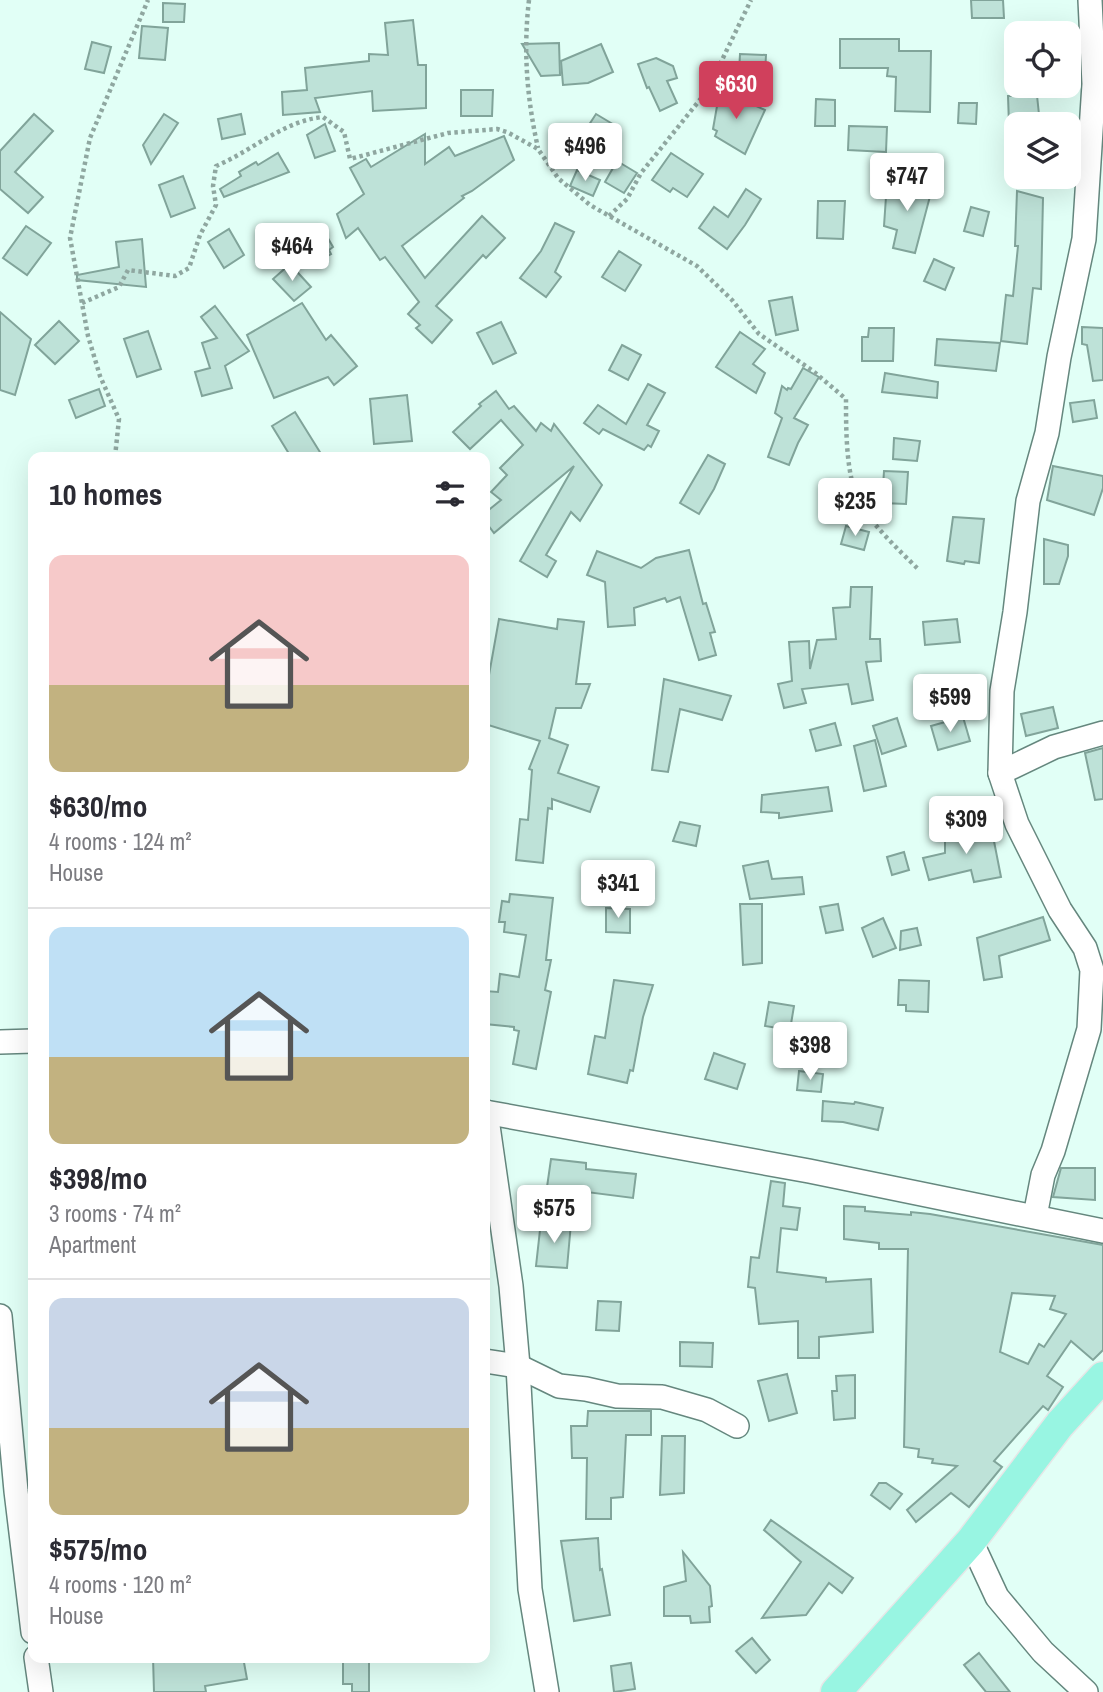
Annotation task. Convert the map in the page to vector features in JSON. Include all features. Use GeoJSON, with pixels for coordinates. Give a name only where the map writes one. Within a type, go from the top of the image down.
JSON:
{"type":"FeatureCollection","features":[{"type":"Feature","properties":{"kind":"main road"},"geometry":{"type":"LineString","coordinates":[[835,1692],[971,1541],[1060,1424],[1103,1377]]}},
{"type":"Feature","properties":{"kind":"street"},"geometry":{"type":"LineString","coordinates":[[1035,1216],[1043,1175],[1053,1152],[1089,1029],[1093,970],[1085,948],[1060,910],[1017,824],[1000,773],[1002,691],[1015,612],[1028,501],[1047,433],[1059,357],[1084,239],[1094,84],[1090,0]]}},
{"type":"Feature","properties":{"kind":"street"},"geometry":{"type":"LineString","coordinates":[[1000,773],[1054,747],[1103,733]]}},
{"type":"Feature","properties":{"kind":"street"},"geometry":{"type":"LineString","coordinates":[[0,1042],[28,1041]]}},
{"type":"Feature","properties":{"kind":"street"},"geometry":{"type":"LineString","coordinates":[[490,1113],[809,1171],[1103,1231]]}},
{"type":"Feature","properties":{"kind":"street"},"geometry":{"type":"LineString","coordinates":[[490,1145],[511,1286],[530,1589],[547,1692]]}},
{"type":"Feature","properties":{"kind":"street"},"geometry":{"type":"LineString","coordinates":[[0,1316],[28,1591]]}},
{"type":"Feature","properties":{"kind":"street"},"geometry":{"type":"LineString","coordinates":[[490,1362],[518,1366],[559,1386],[617,1396],[662,1397],[707,1410],[737,1426]]}},
{"type":"Feature","properties":{"kind":"street"},"geometry":{"type":"LineString","coordinates":[[971,1541],[997,1597],[1043,1652],[1086,1692]]}},
{"type":"Feature","properties":{"kind":"street"},"geometry":{"type":"LineString","coordinates":[[37,1663],[41,1692]]}},
{"type":"Feature","properties":{"kind":"path"},"geometry":{"type":"LineString","coordinates":[[116,452],[119,419],[100,376],[88,336],[70,238],[90,138],[148,0]]}},
{"type":"Feature","properties":{"kind":"path"},"geometry":{"type":"LineString","coordinates":[[529,0],[526,77],[538,149],[558,178],[590,205],[696,266],[732,300],[759,334],[813,371],[846,399],[846,434],[855,494],[882,534],[918,569]]}},
{"type":"Feature","properties":{"kind":"path"},"geometry":{"type":"LineString","coordinates":[[609,216],[627,199],[641,173],[707,91],[751,0]]}},
{"type":"Feature","properties":{"kind":"path"},"geometry":{"type":"LineString","coordinates":[[82,303],[119,287],[128,270],[175,276],[189,268],[216,205],[216,166],[238,157],[270,136],[311,118],[323,117],[344,132],[350,159],[448,133],[497,129],[538,149]]}},
{"type":"Feature","properties":{"kind":"building"},"geometry":{"type":"Polygon","coordinates":[[[971,0],[1003,0],[1004,18],[972,18],[971,0]]]}},
{"type":"Feature","properties":{"kind":"building"},"geometry":{"type":"Polygon","coordinates":[[[163,3],[185,4],[184,22],[163,22],[163,3]]]}},
{"type":"Feature","properties":{"kind":"building"},"geometry":{"type":"Polygon","coordinates":[[[413,20],[418,65],[426,65],[426,108],[373,111],[372,91],[315,98],[320,112],[283,115],[282,92],[307,90],[305,68],[369,61],[369,54],[388,55],[385,23],[413,20]]]}},
{"type":"Feature","properties":{"kind":"building"},"geometry":{"type":"Polygon","coordinates":[[[142,26],[168,28],[165,60],[139,58],[142,26]]]}},
{"type":"Feature","properties":{"kind":"building"},"geometry":{"type":"Polygon","coordinates":[[[840,39],[899,39],[899,51],[931,51],[930,112],[895,111],[896,77],[887,76],[888,68],[840,68],[840,39]]]}},
{"type":"Feature","properties":{"kind":"building"},"geometry":{"type":"Polygon","coordinates":[[[92,42],[111,47],[104,73],[85,69],[92,42]]]}},
{"type":"Feature","properties":{"kind":"building"},"geometry":{"type":"Polygon","coordinates":[[[559,43],[560,75],[541,76],[522,44],[559,43]]]}},
{"type":"Feature","properties":{"kind":"building"},"geometry":{"type":"Polygon","coordinates":[[[601,44],[613,72],[588,83],[563,85],[561,61],[601,44]]]}},
{"type":"Feature","properties":{"kind":"building"},"geometry":{"type":"Polygon","coordinates":[[[740,54],[766,55],[765,73],[739,72],[740,54]]]}},
{"type":"Feature","properties":{"kind":"building"},"geometry":{"type":"Polygon","coordinates":[[[656,58],[673,66],[677,78],[667,81],[677,103],[660,111],[638,64],[656,58]]]}},
{"type":"Feature","properties":{"kind":"building"},"geometry":{"type":"Polygon","coordinates":[[[720,89],[765,110],[745,154],[715,136],[717,131],[713,129],[720,89]]]}},
{"type":"Feature","properties":{"kind":"building"},"geometry":{"type":"Polygon","coordinates":[[[461,90],[493,90],[492,116],[461,116],[461,90]]]}},
{"type":"Feature","properties":{"kind":"building"},"geometry":{"type":"Polygon","coordinates":[[[1008,98],[1037,98],[1039,112],[1009,112],[1008,98]]]}},
{"type":"Feature","properties":{"kind":"building"},"geometry":{"type":"Polygon","coordinates":[[[816,99],[835,100],[835,126],[815,126],[816,99]]]}},
{"type":"Feature","properties":{"kind":"building"},"geometry":{"type":"Polygon","coordinates":[[[959,103],[977,103],[976,124],[958,123],[959,103]]]}},
{"type":"Feature","properties":{"kind":"building"},"geometry":{"type":"Polygon","coordinates":[[[34,114],[53,131],[15,172],[43,197],[28,213],[0,189],[0,151],[34,114]]]}},
{"type":"Feature","properties":{"kind":"building"},"geometry":{"type":"Polygon","coordinates":[[[164,114],[178,123],[151,164],[143,145],[164,114]]]}},
{"type":"Feature","properties":{"kind":"building"},"geometry":{"type":"Polygon","coordinates":[[[241,114],[245,134],[222,139],[218,119],[241,114]]]}},
{"type":"Feature","properties":{"kind":"building"},"geometry":{"type":"Polygon","coordinates":[[[596,114],[616,126],[606,144],[585,131],[596,114]]]}},
{"type":"Feature","properties":{"kind":"building"},"geometry":{"type":"Polygon","coordinates":[[[325,124],[335,151],[315,158],[307,135],[325,124]]]}},
{"type":"Feature","properties":{"kind":"building"},"geometry":{"type":"Polygon","coordinates":[[[849,126],[887,127],[886,152],[848,150],[849,126]]]}},
{"type":"Feature","properties":{"kind":"building"},"geometry":{"type":"Polygon","coordinates":[[[425,134],[425,164],[449,147],[455,156],[504,136],[514,160],[462,196],[464,198],[402,246],[425,278],[482,216],[505,238],[486,258],[483,255],[436,306],[452,320],[432,343],[416,328],[420,325],[408,314],[419,302],[385,257],[380,260],[358,228],[346,238],[337,214],[364,194],[350,168],[366,159],[371,167],[425,134]]]}},
{"type":"Feature","properties":{"kind":"building"},"geometry":{"type":"Polygon","coordinates":[[[278,153],[289,172],[224,197],[220,189],[241,176],[239,172],[278,153]]]}},
{"type":"Feature","properties":{"kind":"building"},"geometry":{"type":"Polygon","coordinates":[[[671,153],[703,174],[687,197],[673,188],[670,192],[652,180],[671,153]]]}},
{"type":"Feature","properties":{"kind":"building"},"geometry":{"type":"Polygon","coordinates":[[[617,161],[637,173],[624,193],[605,182],[617,161]]]}},
{"type":"Feature","properties":{"kind":"building"},"geometry":{"type":"Polygon","coordinates":[[[577,170],[600,180],[593,196],[570,186],[577,170]]]}},
{"type":"Feature","properties":{"kind":"building"},"geometry":{"type":"Polygon","coordinates":[[[183,176],[195,208],[171,217],[159,185],[183,176]]]}},
{"type":"Feature","properties":{"kind":"building"},"geometry":{"type":"Polygon","coordinates":[[[887,182],[933,185],[915,253],[893,248],[897,230],[884,226],[887,182]]]}},
{"type":"Feature","properties":{"kind":"building"},"geometry":{"type":"Polygon","coordinates":[[[746,189],[761,199],[727,249],[699,228],[714,207],[728,217],[746,189]]]}},
{"type":"Feature","properties":{"kind":"building"},"geometry":{"type":"Polygon","coordinates":[[[1017,191],[1043,198],[1041,289],[1033,288],[1027,344],[1001,341],[1006,295],[1013,296],[1018,246],[1015,246],[1017,191]]]}},
{"type":"Feature","properties":{"kind":"building"},"geometry":{"type":"Polygon","coordinates":[[[818,201],[845,201],[843,239],[817,238],[818,201]]]}},
{"type":"Feature","properties":{"kind":"building"},"geometry":{"type":"Polygon","coordinates":[[[971,207],[989,212],[983,236],[964,231],[971,207]]]}},
{"type":"Feature","properties":{"kind":"building"},"geometry":{"type":"Polygon","coordinates":[[[555,223],[574,232],[555,272],[561,277],[546,297],[520,278],[541,251],[555,223]]]}},
{"type":"Feature","properties":{"kind":"building"},"geometry":{"type":"Polygon","coordinates":[[[26,226],[51,243],[27,275],[3,258],[26,226]]]}},
{"type":"Feature","properties":{"kind":"building"},"geometry":{"type":"Polygon","coordinates":[[[229,229],[244,255],[224,268],[208,242],[229,229]]]}},
{"type":"Feature","properties":{"kind":"building"},"geometry":{"type":"Polygon","coordinates":[[[325,233],[333,247],[329,250],[331,254],[308,267],[297,247],[325,233]]]}},
{"type":"Feature","properties":{"kind":"building"},"geometry":{"type":"Polygon","coordinates":[[[142,239],[146,287],[77,280],[77,275],[119,267],[116,242],[142,239]]]}},
{"type":"Feature","properties":{"kind":"building"},"geometry":{"type":"Polygon","coordinates":[[[619,251],[641,265],[625,291],[602,277],[619,251]]]}},
{"type":"Feature","properties":{"kind":"building"},"geometry":{"type":"Polygon","coordinates":[[[934,259],[954,268],[945,290],[924,281],[934,259]]]}},
{"type":"Feature","properties":{"kind":"building"},"geometry":{"type":"Polygon","coordinates":[[[290,264],[311,287],[294,301],[273,279],[290,264]]]}},
{"type":"Feature","properties":{"kind":"building"},"geometry":{"type":"Polygon","coordinates":[[[792,297],[798,330],[776,335],[769,301],[792,297]]]}},
{"type":"Feature","properties":{"kind":"building"},"geometry":{"type":"Polygon","coordinates":[[[302,303],[326,340],[331,335],[357,366],[334,385],[328,377],[274,398],[247,335],[302,303]]]}},
{"type":"Feature","properties":{"kind":"building"},"geometry":{"type":"Polygon","coordinates":[[[215,306],[249,351],[225,366],[232,388],[202,396],[195,372],[210,368],[202,343],[217,338],[201,317],[215,306]]]}},
{"type":"Feature","properties":{"kind":"building"},"geometry":{"type":"Polygon","coordinates":[[[0,312],[31,339],[15,395],[0,390],[0,312]]]}},
{"type":"Feature","properties":{"kind":"building"},"geometry":{"type":"Polygon","coordinates":[[[59,321],[79,341],[55,364],[35,345],[59,321]]]}},
{"type":"Feature","properties":{"kind":"building"},"geometry":{"type":"Polygon","coordinates":[[[501,322],[516,353],[493,364],[477,333],[501,322]]]}},
{"type":"Feature","properties":{"kind":"building"},"geometry":{"type":"Polygon","coordinates":[[[1082,327],[1103,328],[1103,380],[1093,381],[1087,345],[1082,344],[1082,327]]]}},
{"type":"Feature","properties":{"kind":"building"},"geometry":{"type":"Polygon","coordinates":[[[869,328],[894,328],[893,361],[862,361],[862,337],[868,337],[869,328]]]}},
{"type":"Feature","properties":{"kind":"building"},"geometry":{"type":"Polygon","coordinates":[[[148,331],[161,369],[137,377],[124,339],[148,331]]]}},
{"type":"Feature","properties":{"kind":"building"},"geometry":{"type":"Polygon","coordinates":[[[740,332],[765,349],[753,364],[765,373],[756,393],[716,367],[740,332]]]}},
{"type":"Feature","properties":{"kind":"building"},"geometry":{"type":"Polygon","coordinates":[[[937,339],[1000,343],[996,371],[935,365],[937,339]]]}},
{"type":"Feature","properties":{"kind":"building"},"geometry":{"type":"Polygon","coordinates":[[[622,345],[641,355],[628,380],[609,370],[622,345]]]}},
{"type":"Feature","properties":{"kind":"building"},"geometry":{"type":"Polygon","coordinates":[[[803,368],[819,377],[794,418],[808,425],[789,465],[768,457],[782,418],[775,413],[782,386],[787,390],[791,389],[803,368]]]}},
{"type":"Feature","properties":{"kind":"building"},"geometry":{"type":"Polygon","coordinates":[[[885,373],[938,382],[937,398],[882,392],[885,373]]]}},
{"type":"Feature","properties":{"kind":"building"},"geometry":{"type":"Polygon","coordinates":[[[648,384],[665,393],[647,425],[659,431],[651,447],[648,445],[644,450],[603,429],[599,434],[584,423],[598,405],[626,424],[648,384]]]}},
{"type":"Feature","properties":{"kind":"building"},"geometry":{"type":"Polygon","coordinates":[[[99,389],[105,406],[76,418],[69,400],[99,389]]]}},
{"type":"Feature","properties":{"kind":"building"},"geometry":{"type":"Polygon","coordinates":[[[496,391],[509,409],[514,406],[536,431],[541,423],[551,431],[554,424],[602,485],[580,521],[571,512],[546,555],[556,561],[547,577],[520,561],[574,466],[494,533],[490,528],[490,509],[501,500],[491,492],[507,475],[500,468],[523,445],[501,420],[470,449],[453,432],[481,406],[479,404],[496,391]]]}},
{"type":"Feature","properties":{"kind":"building"},"geometry":{"type":"Polygon","coordinates":[[[407,395],[412,441],[374,444],[370,399],[407,395]]]}},
{"type":"Feature","properties":{"kind":"building"},"geometry":{"type":"Polygon","coordinates":[[[1094,400],[1097,418],[1073,422],[1070,403],[1094,400]]]}},
{"type":"Feature","properties":{"kind":"building"},"geometry":{"type":"Polygon","coordinates":[[[295,412],[320,452],[288,452],[272,426],[295,412]]]}},
{"type":"Feature","properties":{"kind":"building"},"geometry":{"type":"Polygon","coordinates":[[[894,438],[920,441],[917,461],[893,459],[894,438]]]}},
{"type":"Feature","properties":{"kind":"building"},"geometry":{"type":"Polygon","coordinates":[[[708,455],[725,464],[699,514],[680,503],[708,455]]]}},
{"type":"Feature","properties":{"kind":"building"},"geometry":{"type":"Polygon","coordinates":[[[1053,466],[1103,476],[1103,488],[1094,515],[1047,500],[1053,466]]]}},
{"type":"Feature","properties":{"kind":"building"},"geometry":{"type":"Polygon","coordinates":[[[884,471],[908,472],[906,504],[882,503],[884,471]]]}},
{"type":"Feature","properties":{"kind":"building"},"geometry":{"type":"Polygon","coordinates":[[[953,517],[984,519],[979,563],[947,561],[953,517]]]}},
{"type":"Feature","properties":{"kind":"building"},"geometry":{"type":"Polygon","coordinates":[[[846,526],[869,532],[864,550],[841,544],[846,526]]]}},
{"type":"Feature","properties":{"kind":"building"},"geometry":{"type":"Polygon","coordinates":[[[1044,539],[1068,545],[1068,556],[1059,584],[1044,584],[1044,539]]]}},
{"type":"Feature","properties":{"kind":"building"},"geometry":{"type":"Polygon","coordinates":[[[689,550],[703,604],[706,603],[715,632],[710,633],[716,655],[699,660],[680,597],[667,602],[665,598],[634,608],[635,625],[608,627],[605,582],[587,575],[597,551],[641,568],[656,558],[689,550]]]}},
{"type":"Feature","properties":{"kind":"building"},"geometry":{"type":"Polygon","coordinates":[[[851,587],[872,587],[870,639],[880,639],[881,661],[866,662],[873,700],[852,704],[848,684],[802,689],[806,703],[784,708],[778,684],[792,681],[789,642],[809,641],[810,669],[817,640],[836,639],[833,608],[850,607],[851,587]]]}},
{"type":"Feature","properties":{"kind":"building"},"geometry":{"type":"Polygon","coordinates":[[[499,619],[557,629],[558,619],[584,622],[576,684],[590,684],[581,708],[556,708],[549,738],[568,745],[558,773],[599,787],[590,812],[552,799],[552,809],[548,808],[543,863],[516,860],[520,819],[528,820],[532,770],[529,769],[540,741],[490,726],[490,669],[499,619]]]}},
{"type":"Feature","properties":{"kind":"building"},"geometry":{"type":"Polygon","coordinates":[[[957,619],[960,642],[925,645],[923,622],[957,619]]]}},
{"type":"Feature","properties":{"kind":"building"},"geometry":{"type":"Polygon","coordinates":[[[664,679],[731,696],[722,720],[680,709],[668,772],[652,770],[664,679]]]}},
{"type":"Feature","properties":{"kind":"building"},"geometry":{"type":"Polygon","coordinates":[[[1053,707],[1058,728],[1026,736],[1021,714],[1053,707]]]}},
{"type":"Feature","properties":{"kind":"building"},"geometry":{"type":"Polygon","coordinates":[[[963,717],[970,741],[938,750],[931,726],[963,717]]]}},
{"type":"Feature","properties":{"kind":"building"},"geometry":{"type":"Polygon","coordinates":[[[897,718],[906,746],[882,754],[873,726],[897,718]]]}},
{"type":"Feature","properties":{"kind":"building"},"geometry":{"type":"Polygon","coordinates":[[[835,723],[841,745],[816,751],[810,730],[835,723]]]}},
{"type":"Feature","properties":{"kind":"building"},"geometry":{"type":"Polygon","coordinates":[[[875,740],[886,786],[864,791],[854,746],[875,740]]]}},
{"type":"Feature","properties":{"kind":"building"},"geometry":{"type":"Polygon","coordinates":[[[1103,748],[1103,799],[1095,800],[1085,753],[1103,748]]]}},
{"type":"Feature","properties":{"kind":"building"},"geometry":{"type":"Polygon","coordinates":[[[828,787],[832,811],[779,818],[779,813],[761,812],[762,795],[828,787]]]}},
{"type":"Feature","properties":{"kind":"building"},"geometry":{"type":"Polygon","coordinates":[[[680,822],[700,826],[696,846],[673,841],[680,822]]]}},
{"type":"Feature","properties":{"kind":"building"},"geometry":{"type":"Polygon","coordinates":[[[945,829],[992,831],[1001,877],[974,882],[971,870],[929,880],[923,858],[945,853],[945,829]]]}},
{"type":"Feature","properties":{"kind":"building"},"geometry":{"type":"Polygon","coordinates":[[[904,852],[909,870],[892,875],[887,857],[904,852]]]}},
{"type":"Feature","properties":{"kind":"building"},"geometry":{"type":"Polygon","coordinates":[[[768,861],[772,879],[802,877],[804,894],[750,899],[743,866],[768,861]]]}},
{"type":"Feature","properties":{"kind":"building"},"geometry":{"type":"Polygon","coordinates":[[[510,894],[553,898],[546,960],[551,960],[545,990],[551,992],[536,1069],[513,1064],[519,1031],[514,1030],[514,1027],[490,1025],[490,991],[498,992],[500,974],[519,977],[526,935],[504,932],[505,922],[499,922],[502,901],[509,902],[510,894]]]}},
{"type":"Feature","properties":{"kind":"building"},"geometry":{"type":"Polygon","coordinates":[[[740,904],[762,904],[762,963],[743,965],[740,904]]]}},
{"type":"Feature","properties":{"kind":"building"},"geometry":{"type":"Polygon","coordinates":[[[838,904],[843,930],[826,933],[820,907],[838,904]]]}},
{"type":"Feature","properties":{"kind":"building"},"geometry":{"type":"Polygon","coordinates":[[[606,908],[630,909],[630,933],[606,932],[606,908]]]}},
{"type":"Feature","properties":{"kind":"building"},"geometry":{"type":"Polygon","coordinates":[[[1043,917],[1050,940],[999,956],[1002,977],[984,980],[977,938],[1043,917]]]}},
{"type":"Feature","properties":{"kind":"building"},"geometry":{"type":"Polygon","coordinates":[[[883,918],[896,948],[873,957],[862,928],[883,918]]]}},
{"type":"Feature","properties":{"kind":"building"},"geometry":{"type":"Polygon","coordinates":[[[917,928],[921,945],[900,950],[901,931],[917,928]]]}},
{"type":"Feature","properties":{"kind":"building"},"geometry":{"type":"Polygon","coordinates":[[[614,980],[653,985],[643,1017],[633,1071],[630,1070],[627,1083],[588,1074],[595,1036],[605,1038],[614,980]]]}},
{"type":"Feature","properties":{"kind":"building"},"geometry":{"type":"Polygon","coordinates":[[[899,980],[929,981],[928,1012],[906,1011],[906,1005],[898,1005],[899,980]]]}},
{"type":"Feature","properties":{"kind":"building"},"geometry":{"type":"Polygon","coordinates":[[[769,1002],[794,1006],[790,1030],[765,1026],[769,1002]]]}},
{"type":"Feature","properties":{"kind":"building"},"geometry":{"type":"Polygon","coordinates":[[[714,1053],[745,1064],[737,1089],[705,1079],[714,1053]]]}},
{"type":"Feature","properties":{"kind":"building"},"geometry":{"type":"Polygon","coordinates":[[[799,1071],[823,1074],[821,1092],[797,1090],[799,1071]]]}},
{"type":"Feature","properties":{"kind":"building"},"geometry":{"type":"Polygon","coordinates":[[[823,1101],[855,1102],[883,1108],[878,1130],[843,1122],[822,1121],[823,1101]]]}},
{"type":"Feature","properties":{"kind":"building"},"geometry":{"type":"Polygon","coordinates":[[[551,1159],[586,1163],[586,1169],[636,1174],[633,1198],[547,1187],[551,1159]]]}},
{"type":"Feature","properties":{"kind":"building"},"geometry":{"type":"Polygon","coordinates":[[[1061,1168],[1095,1168],[1095,1200],[1053,1197],[1061,1168]]]}},
{"type":"Feature","properties":{"kind":"building"},"geometry":{"type":"Polygon","coordinates":[[[771,1181],[785,1183],[783,1206],[800,1208],[797,1230],[781,1228],[777,1272],[826,1278],[826,1282],[871,1279],[873,1332],[819,1337],[819,1358],[798,1358],[798,1321],[759,1324],[755,1288],[748,1287],[751,1257],[759,1258],[771,1181]]]}},
{"type":"Feature","properties":{"kind":"building"},"geometry":{"type":"Polygon","coordinates":[[[844,1206],[865,1207],[865,1211],[930,1214],[1103,1245],[1103,1350],[1093,1360],[1071,1341],[1047,1376],[1063,1387],[1048,1410],[1043,1406],[994,1461],[1002,1467],[969,1507],[951,1493],[916,1522],[907,1510],[957,1466],[932,1463],[933,1459],[918,1457],[919,1449],[904,1447],[908,1249],[879,1249],[879,1243],[844,1239],[844,1206]],[[1012,1293],[1000,1352],[1028,1364],[1039,1344],[1044,1347],[1066,1314],[1050,1309],[1055,1296],[1012,1293]]]}},
{"type":"Feature","properties":{"kind":"building"},"geometry":{"type":"Polygon","coordinates":[[[541,1221],[571,1223],[567,1268],[536,1266],[541,1221]]]}},
{"type":"Feature","properties":{"kind":"building"},"geometry":{"type":"Polygon","coordinates":[[[598,1301],[621,1302],[619,1331],[596,1330],[598,1301]]]}},
{"type":"Feature","properties":{"kind":"building"},"geometry":{"type":"Polygon","coordinates":[[[680,1342],[713,1343],[712,1367],[680,1366],[680,1342]]]}},
{"type":"Feature","properties":{"kind":"building"},"geometry":{"type":"Polygon","coordinates":[[[787,1374],[797,1413],[769,1421],[758,1381],[787,1374]]]}},
{"type":"Feature","properties":{"kind":"building"},"geometry":{"type":"Polygon","coordinates":[[[855,1375],[855,1418],[834,1420],[832,1391],[837,1391],[836,1376],[855,1375]]]}},
{"type":"Feature","properties":{"kind":"building"},"geometry":{"type":"Polygon","coordinates":[[[588,1411],[651,1411],[651,1435],[626,1435],[623,1497],[611,1498],[611,1519],[586,1519],[587,1458],[572,1458],[571,1426],[587,1426],[588,1411]]]}},
{"type":"Feature","properties":{"kind":"building"},"geometry":{"type":"Polygon","coordinates":[[[662,1436],[685,1436],[684,1493],[660,1495],[662,1436]]]}},
{"type":"Feature","properties":{"kind":"building"},"geometry":{"type":"Polygon","coordinates":[[[879,1483],[886,1483],[902,1494],[890,1509],[871,1495],[879,1483]]]}},
{"type":"Feature","properties":{"kind":"building"},"geometry":{"type":"Polygon","coordinates":[[[771,1520],[853,1578],[842,1593],[829,1583],[806,1615],[762,1618],[801,1562],[764,1530],[771,1520]]]}},
{"type":"Feature","properties":{"kind":"building"},"geometry":{"type":"Polygon","coordinates":[[[598,1538],[600,1570],[602,1569],[610,1615],[574,1621],[561,1541],[598,1538]]]}},
{"type":"Feature","properties":{"kind":"building"},"geometry":{"type":"Polygon","coordinates":[[[683,1552],[710,1586],[710,1622],[691,1623],[690,1616],[664,1616],[664,1587],[686,1581],[683,1552]]]}},
{"type":"Feature","properties":{"kind":"building"},"geometry":{"type":"Polygon","coordinates":[[[752,1638],[770,1660],[756,1673],[736,1651],[752,1638]]]}},
{"type":"Feature","properties":{"kind":"building"},"geometry":{"type":"Polygon","coordinates":[[[979,1653],[1010,1692],[986,1692],[964,1665],[979,1653]]]}},
{"type":"Feature","properties":{"kind":"building"},"geometry":{"type":"Polygon","coordinates":[[[153,1663],[244,1663],[247,1679],[205,1686],[206,1692],[154,1692],[153,1663]]]}},
{"type":"Feature","properties":{"kind":"building"},"geometry":{"type":"Polygon","coordinates":[[[343,1663],[369,1663],[369,1692],[352,1692],[352,1684],[343,1684],[343,1663]]]}},
{"type":"Feature","properties":{"kind":"building"},"geometry":{"type":"Polygon","coordinates":[[[631,1663],[635,1689],[614,1692],[611,1666],[631,1663]]]}}]}
